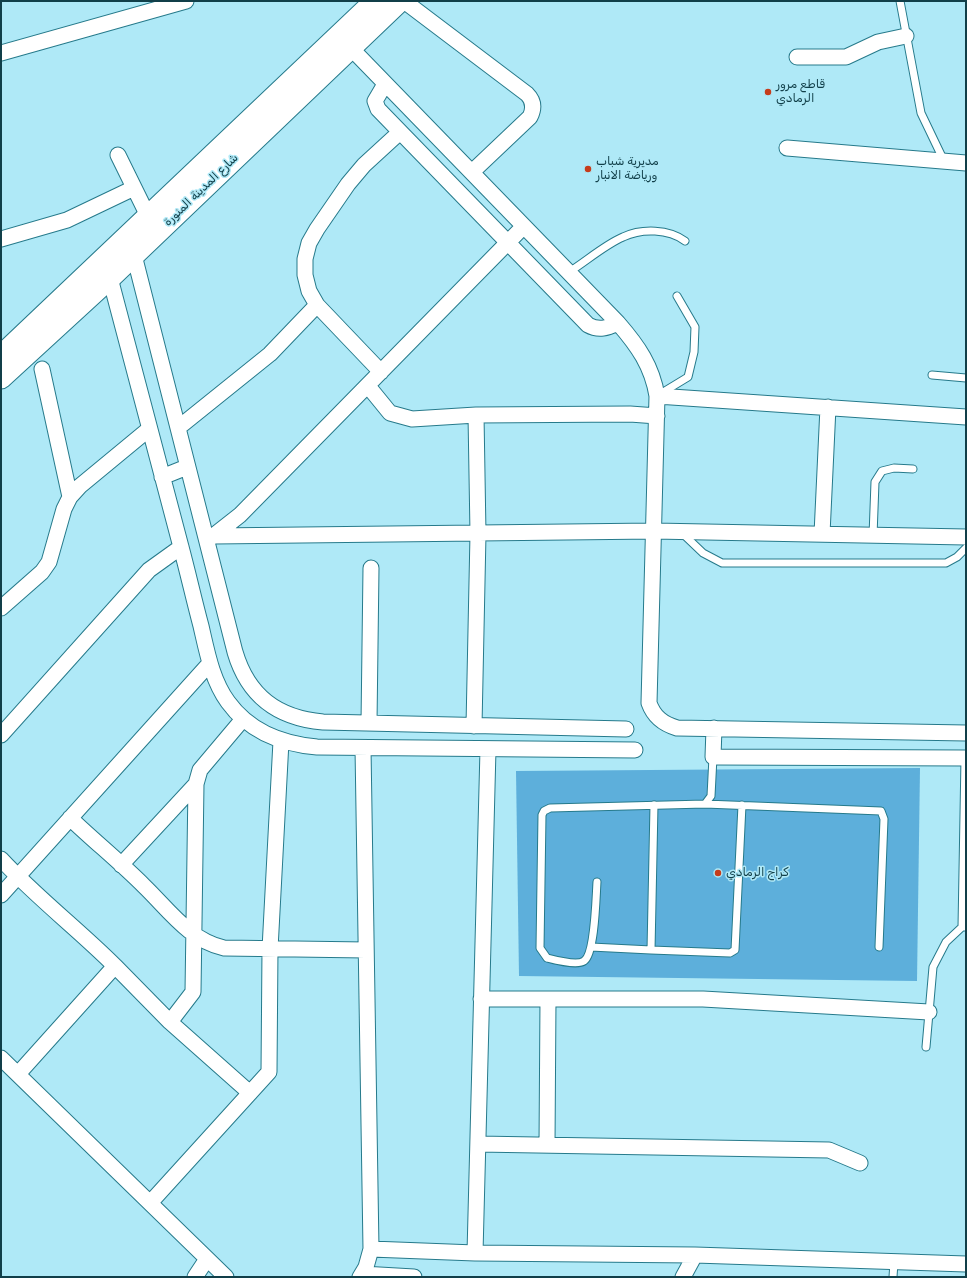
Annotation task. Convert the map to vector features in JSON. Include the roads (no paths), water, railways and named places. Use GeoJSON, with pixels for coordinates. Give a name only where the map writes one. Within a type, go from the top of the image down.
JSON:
{"type":"FeatureCollection","features":[{"type":"Feature","properties":{"kind":"main road","name":"شارع المدينة المنورة"},"geometry":{"type":"LineString","coordinates":[[1,378],[57,314],[148,216],[344,41],[400,1]]}},
{"type":"Feature","properties":{"kind":"main road","name":"شارع المدينة المنورة"},"geometry":{"type":"LineString","coordinates":[[1,356],[57,314],[110,278],[134,255],[344,41],[369,3]]}},
{"type":"Feature","properties":{"kind":"street"},"geometry":{"type":"LineString","coordinates":[[1,53],[186,1]]}},
{"type":"Feature","properties":{"kind":"street"},"geometry":{"type":"LineString","coordinates":[[404,1],[527,94],[531,100],[533,108],[530,118],[472,172]]}},
{"type":"Feature","properties":{"kind":"street"},"geometry":{"type":"LineString","coordinates":[[797,57],[846,57],[878,42],[906,36]]}},
{"type":"Feature","properties":{"kind":"street"},"geometry":{"type":"LineString","coordinates":[[344,41],[618,323],[643,354],[655,383],[657,396],[649,702],[659,719],[671,726],[714,728],[966,733]]}},
{"type":"Feature","properties":{"kind":"street"},"geometry":{"type":"LineString","coordinates":[[385,84],[376,98],[375,104],[378,109],[508,243],[588,325],[598,329],[604,329],[618,323]]}},
{"type":"Feature","properties":{"kind":"street"},"geometry":{"type":"LineString","coordinates":[[381,372],[317,305],[309,291],[305,275],[305,259],[309,243],[348,184],[364,165],[400,132]]}},
{"type":"Feature","properties":{"kind":"street"},"geometry":{"type":"LineString","coordinates":[[787,148],[966,163]]}},
{"type":"Feature","properties":{"kind":"street"},"geometry":{"type":"LineString","coordinates":[[118,155],[148,216]]}},
{"type":"Feature","properties":{"kind":"street"},"geometry":{"type":"LineString","coordinates":[[1,239],[67,220],[134,188]]}},
{"type":"Feature","properties":{"kind":"street"},"geometry":{"type":"LineString","coordinates":[[210,538],[240,515],[524,226]]}},
{"type":"Feature","properties":{"kind":"street"},"geometry":{"type":"LineString","coordinates":[[134,255],[188,467],[210,538],[236,658],[240,670],[249,685],[266,702],[276,710],[293,718],[323,722],[626,729]]}},
{"type":"Feature","properties":{"kind":"street"},"geometry":{"type":"LineString","coordinates":[[110,278],[149,429],[182,547],[210,663],[221,690],[229,703],[243,719],[261,732],[281,741],[299,746],[363,748],[635,750]]}},
{"type":"Feature","properties":{"kind":"street"},"geometry":{"type":"LineString","coordinates":[[178,428],[265,358],[317,305]]}},
{"type":"Feature","properties":{"kind":"street"},"geometry":{"type":"LineString","coordinates":[[42,369],[70,497]]}},
{"type":"Feature","properties":{"kind":"street"},"geometry":{"type":"LineString","coordinates":[[368,386],[390,413],[412,419],[476,415],[630,414],[656,416]]}},
{"type":"Feature","properties":{"kind":"street"},"geometry":{"type":"LineString","coordinates":[[657,396],[966,417]]}},
{"type":"Feature","properties":{"kind":"street"},"geometry":{"type":"LineString","coordinates":[[822,534],[828,407]]}},
{"type":"Feature","properties":{"kind":"street"},"geometry":{"type":"LineString","coordinates":[[474,726],[478,534],[476,415]]}},
{"type":"Feature","properties":{"kind":"street"},"geometry":{"type":"LineString","coordinates":[[1,608],[42,572],[49,562],[64,509],[70,497],[80,486],[149,429]]}},
{"type":"Feature","properties":{"kind":"street"},"geometry":{"type":"LineString","coordinates":[[162,477],[188,467]]}},
{"type":"Feature","properties":{"kind":"street"},"geometry":{"type":"LineString","coordinates":[[210,538],[654,531],[966,537]]}},
{"type":"Feature","properties":{"kind":"street"},"geometry":{"type":"LineString","coordinates":[[1,735],[149,570],[182,547]]}},
{"type":"Feature","properties":{"kind":"street"},"geometry":{"type":"LineString","coordinates":[[369,723],[371,568]]}},
{"type":"Feature","properties":{"kind":"street"},"geometry":{"type":"LineString","coordinates":[[1,895],[210,663]]}},
{"type":"Feature","properties":{"kind":"street"},"geometry":{"type":"LineString","coordinates":[[170,1022],[193,992],[196,784],[200,770],[243,719]]}},
{"type":"Feature","properties":{"kind":"street"},"geometry":{"type":"LineString","coordinates":[[714,728],[713,757],[966,758]]}},
{"type":"Feature","properties":{"kind":"street"},"geometry":{"type":"LineString","coordinates":[[150,1203],[269,1072],[270,949],[281,741]]}},
{"type":"Feature","properties":{"kind":"street"},"geometry":{"type":"LineString","coordinates":[[363,748],[371,1249],[361,1276],[414,1277]]}},
{"type":"Feature","properties":{"kind":"street"},"geometry":{"type":"LineString","coordinates":[[475,1253],[488,749]]}},
{"type":"Feature","properties":{"kind":"street"},"geometry":{"type":"LineString","coordinates":[[121,865],[196,784]]}},
{"type":"Feature","properties":{"kind":"street"},"geometry":{"type":"LineString","coordinates":[[70,818],[121,865],[187,930],[210,945],[224,948],[366,950]]}},
{"type":"Feature","properties":{"kind":"street"},"geometry":{"type":"LineString","coordinates":[[1,859],[17,877],[84,936],[170,1022],[250,1093]]}},
{"type":"Feature","properties":{"kind":"street"},"geometry":{"type":"LineString","coordinates":[[18,1074],[115,966]]}},
{"type":"Feature","properties":{"kind":"street"},"geometry":{"type":"LineString","coordinates":[[481,999],[703,999],[929,1012]]}},
{"type":"Feature","properties":{"kind":"street"},"geometry":{"type":"LineString","coordinates":[[547,1145],[548,999]]}},
{"type":"Feature","properties":{"kind":"street"},"geometry":{"type":"LineString","coordinates":[[1,1058],[226,1277]]}},
{"type":"Feature","properties":{"kind":"street"},"geometry":{"type":"LineString","coordinates":[[478,1144],[829,1150],[860,1163]]}},
{"type":"Feature","properties":{"kind":"street"},"geometry":{"type":"LineString","coordinates":[[371,1249],[475,1253],[695,1255],[966,1264]]}},
{"type":"Feature","properties":{"kind":"street"},"geometry":{"type":"LineString","coordinates":[[683,1277],[695,1255]]}},
{"type":"Feature","properties":{"kind":"street"},"geometry":{"type":"LineString","coordinates":[[195,1277],[207,1259]]}},
{"type":"Feature","properties":{"kind":"lane"},"geometry":{"type":"LineString","coordinates":[[900,1],[921,114],[944,162]]}},
{"type":"Feature","properties":{"kind":"lane"},"geometry":{"type":"LineString","coordinates":[[569,272],[624,237],[648,231],[676,234],[685,241]]}},
{"type":"Feature","properties":{"kind":"lane"},"geometry":{"type":"LineString","coordinates":[[657,396],[688,377],[694,352],[695,327],[677,296]]}},
{"type":"Feature","properties":{"kind":"lane"},"geometry":{"type":"LineString","coordinates":[[932,375],[966,378]]}},
{"type":"Feature","properties":{"kind":"lane"},"geometry":{"type":"LineString","coordinates":[[873,536],[876,482],[882,470],[894,468],[913,469]]}},
{"type":"Feature","properties":{"kind":"lane"},"geometry":{"type":"LineString","coordinates":[[680,531],[703,553],[722,563],[946,563],[957,557],[966,548]]}},
{"type":"Feature","properties":{"kind":"lane"},"geometry":{"type":"LineString","coordinates":[[704,804],[711,796],[713,757]]}},
{"type":"Feature","properties":{"kind":"lane"},"geometry":{"type":"LineString","coordinates":[[926,1047],[933,967],[946,942],[964,927],[966,758]]}},
{"type":"Feature","properties":{"kind":"lane"},"geometry":{"type":"LineString","coordinates":[[597,882],[591,947],[585,960],[582,962],[569,962],[547,958],[540,948],[542,815],[544,811],[550,808],[704,804],[875,810],[883,813],[879,947]]}},
{"type":"Feature","properties":{"kind":"lane"},"geometry":{"type":"LineString","coordinates":[[651,950],[654,805]]}},
{"type":"Feature","properties":{"kind":"lane"},"geometry":{"type":"LineString","coordinates":[[591,947],[730,953],[735,950],[742,805]]}},
{"type":"Feature","properties":{"kind":"lane"},"geometry":{"type":"LineString","coordinates":[[893,1277],[894,1262]]}},
{"type":"Feature","properties":{"kind":"place","name":"قاطع مرور الرمادي"},"geometry":{"type":"Point","coordinates":[768,92]}},
{"type":"Feature","properties":{"kind":"place","name":"مديرية شباب ورياضة الانبار"},"geometry":{"type":"Point","coordinates":[588,169]}},
{"type":"Feature","properties":{"kind":"place","name":"كراج الرمادي"},"geometry":{"type":"Point","coordinates":[718,873]}}]}
